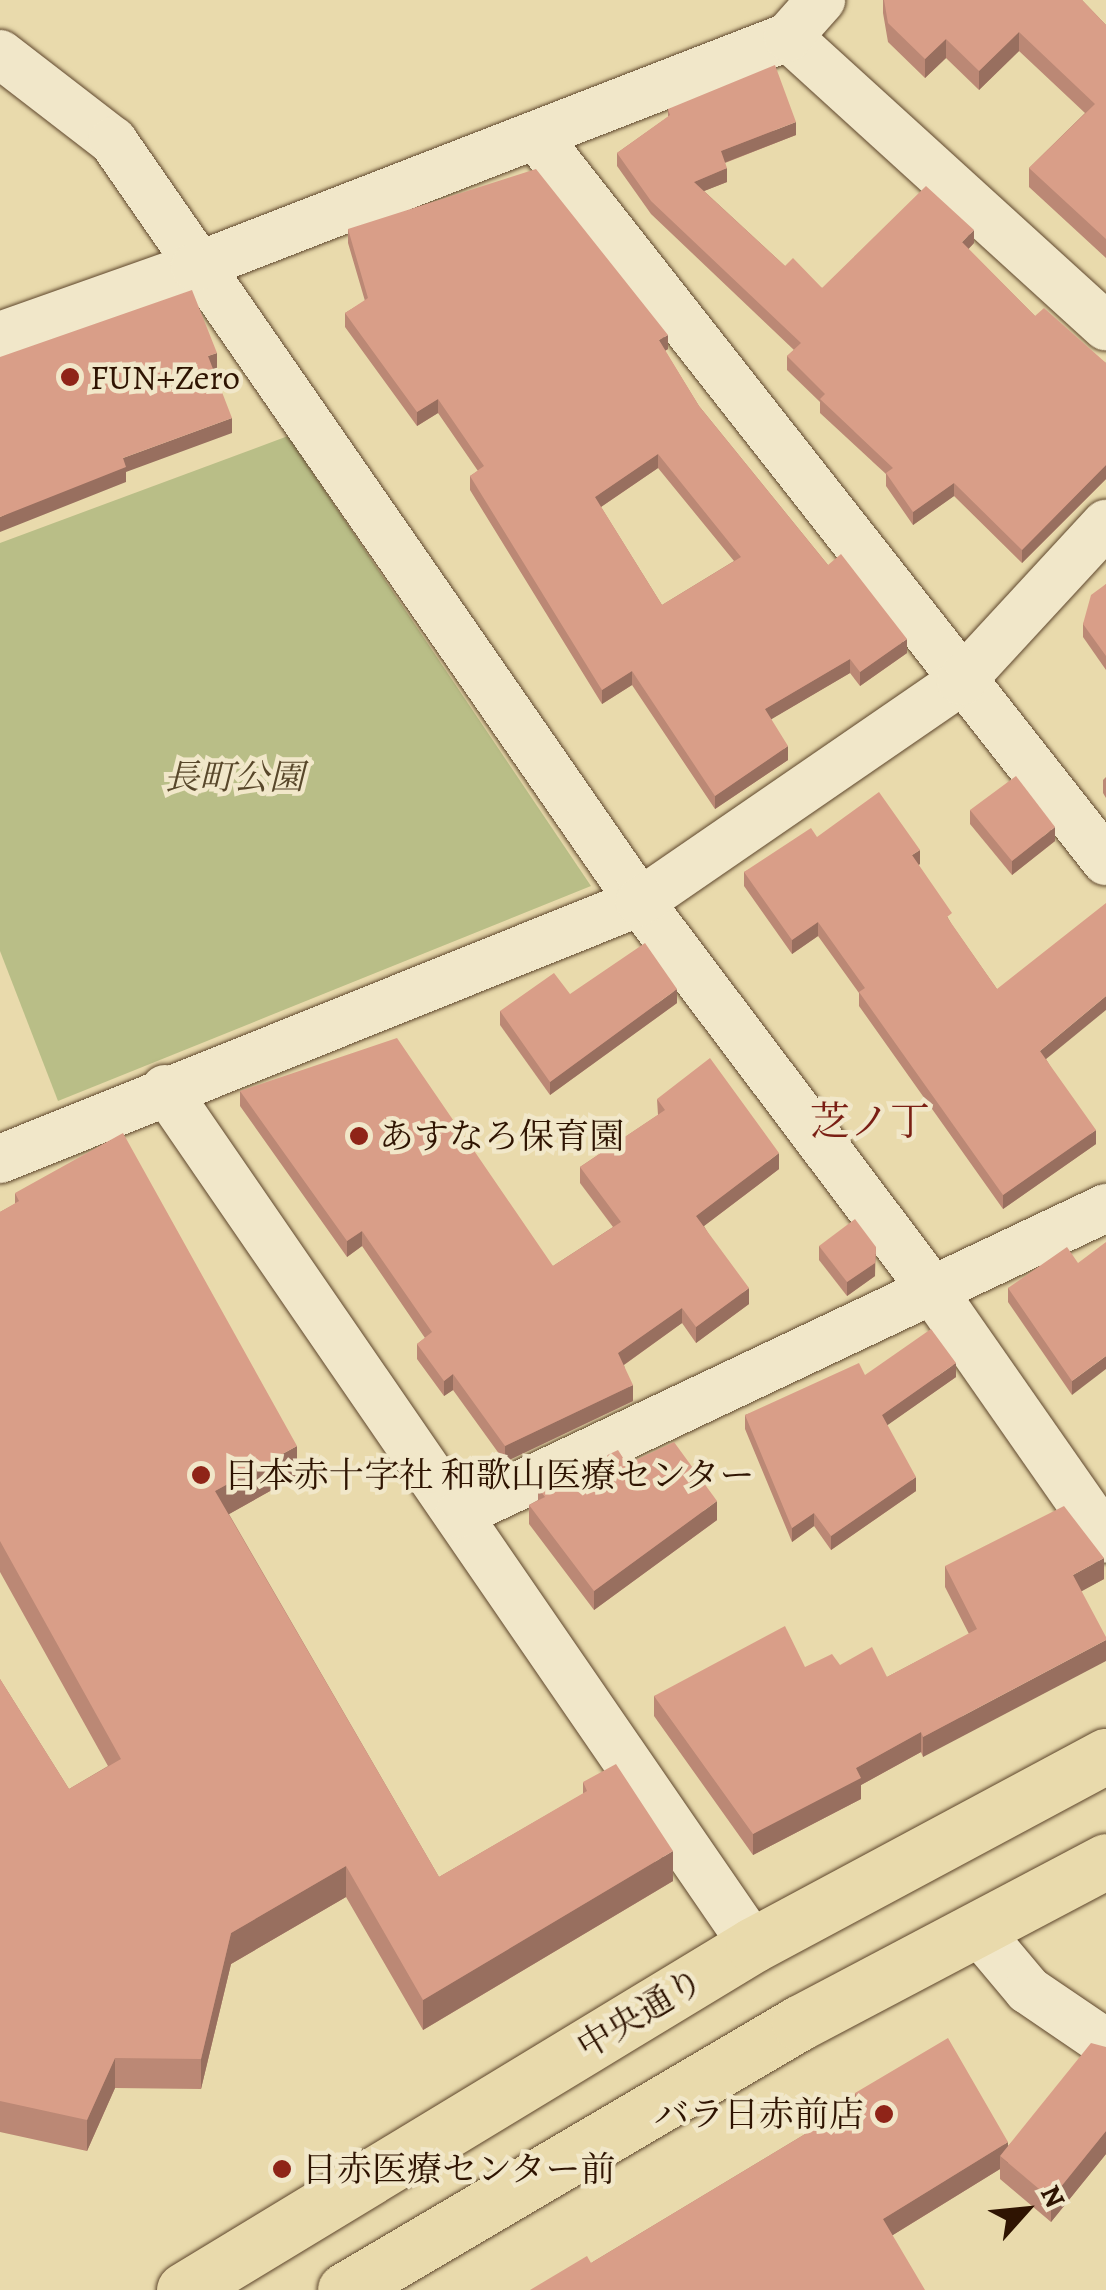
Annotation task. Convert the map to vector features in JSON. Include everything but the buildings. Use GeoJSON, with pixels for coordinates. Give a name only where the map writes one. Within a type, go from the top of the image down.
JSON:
{"type":"FeatureCollection","features":[{"type":"Feature","properties":{"kind":"highway","name":"中央通り"},"geometry":{"type":"LineString","coordinates":[[184,2290],[752,1945],[1106,1756]]}},
{"type":"Feature","properties":{"kind":"highway"},"geometry":{"type":"LineString","coordinates":[[345,2290],[799,2022],[1106,1861]]}},
{"type":"Feature","properties":{"kind":"street"},"geometry":{"type":"LineString","coordinates":[[0,336],[195,267],[537,137],[788,36],[821,0]]}},
{"type":"Feature","properties":{"kind":"street"},"geometry":{"type":"LineString","coordinates":[[788,36],[1106,326]]}},
{"type":"Feature","properties":{"kind":"street"},"geometry":{"type":"LineString","coordinates":[[0,54],[112,141],[195,267],[640,902],[933,1290],[1106,1539]]}},
{"type":"Feature","properties":{"kind":"street"},"geometry":{"type":"LineString","coordinates":[[537,137],[1106,861]]}},
{"type":"Feature","properties":{"kind":"street"},"geometry":{"type":"LineString","coordinates":[[0,1160],[165,1089],[640,902],[961,680],[1106,524]]}},
{"type":"Feature","properties":{"kind":"street"},"geometry":{"type":"LineString","coordinates":[[165,1089],[752,1945]]}},
{"type":"Feature","properties":{"kind":"street"},"geometry":{"type":"LineString","coordinates":[[459,1514],[1106,1208]]}},
{"type":"Feature","properties":{"kind":"street"},"geometry":{"type":"LineString","coordinates":[[976,1928],[1028,1990],[1106,2043]]}},
{"type":"Feature","properties":{"kind":"green space","name":"長町公園"},"geometry":{"type":"Polygon","coordinates":[[[288,436],[591,886],[58,1101],[0,951],[0,543],[288,436]]]}},
{"type":"Feature","properties":{"kind":"place","name":"FUN+Zero"},"geometry":{"type":"Point","coordinates":[70,377]}},
{"type":"Feature","properties":{"kind":"place","name":"あすなろ保育園"},"geometry":{"type":"Point","coordinates":[359,1136]}},
{"type":"Feature","properties":{"kind":"place","name":"日本赤十字社 和歌山医療センター"},"geometry":{"type":"Point","coordinates":[201,1475]}},
{"type":"Feature","properties":{"kind":"place","name":"バラ日赤前店"},"geometry":{"type":"Point","coordinates":[884,2114]}},
{"type":"Feature","properties":{"kind":"place","name":"日赤医療センター前"},"geometry":{"type":"Point","coordinates":[282,2169]}},
{"type":"Feature","properties":{"kind":"district","name":"芝ノ丁"},"geometry":{"type":"Point","coordinates":[870,1122]}}]}
